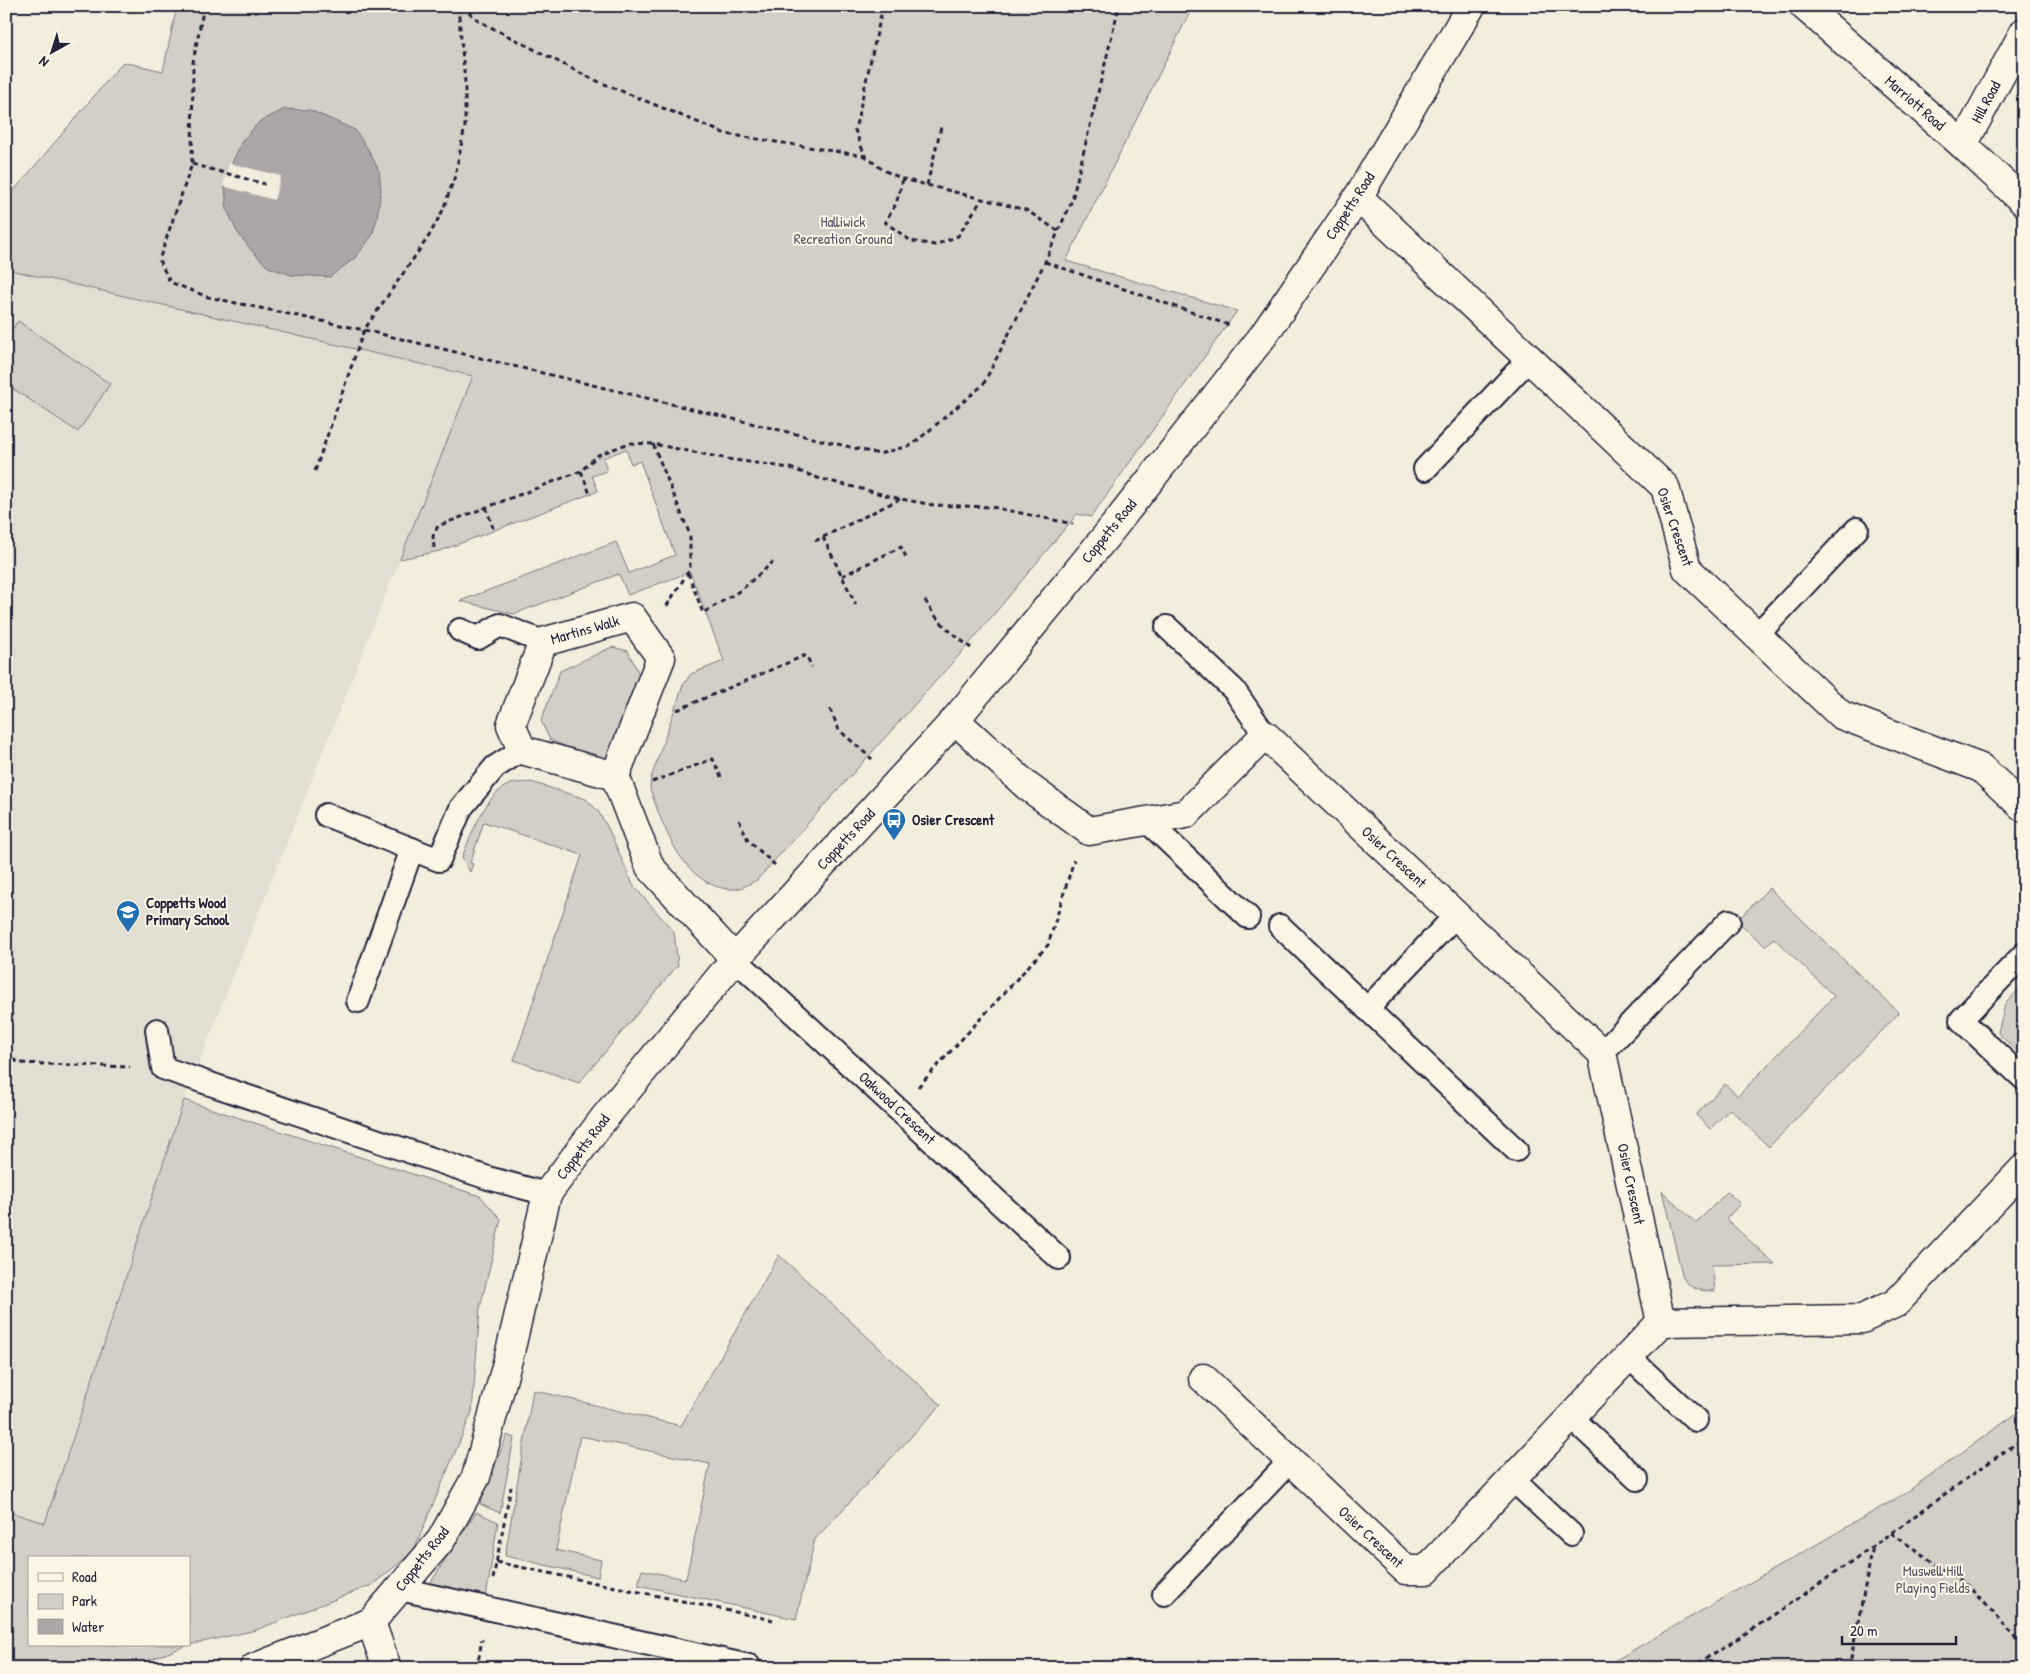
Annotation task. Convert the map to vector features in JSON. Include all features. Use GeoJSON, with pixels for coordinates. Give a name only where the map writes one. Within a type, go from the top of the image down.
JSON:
{"type":"FeatureCollection","features":[{"type":"Feature","properties":{"kind":"street","name":"Coppetts Road"},"geometry":{"type":"LineString","coordinates":[[371,1622],[441,1540],[476,1477],[510,1352],[547,1194],[605,1117],[735,959],[955,720],[1098,546],[1263,336],[1358,197],[1472,6]]}},
{"type":"Feature","properties":{"kind":"street","name":"Marriott Road"},"geometry":{"type":"LineString","coordinates":[[1804,6],[1963,145],[2024,202]]}},
{"type":"Feature","properties":{"kind":"street","name":"Hill Road"},"geometry":{"type":"LineString","coordinates":[[1963,145],[2024,32]]}},
{"type":"Feature","properties":{"kind":"street","name":"Osier Crescent"},"geometry":{"type":"LineString","coordinates":[[1358,197],[1665,487],[1687,569],[1841,715],[1981,768],[2024,808]]}},
{"type":"Feature","properties":{"kind":"street","name":"Martins Walk"},"geometry":{"type":"LineString","coordinates":[[522,750],[511,725],[544,642],[632,617],[660,658],[633,729],[618,784]]}},
{"type":"Feature","properties":{"kind":"street"},"geometry":{"type":"LineString","coordinates":[[955,720],[1027,786],[1089,831],[1186,814],[1265,735]]}},
{"type":"Feature","properties":{"kind":"street","name":"Osier Crescent"},"geometry":{"type":"LineString","coordinates":[[1203,1378],[1406,1570],[1426,1570],[1661,1322],[1602,1053],[1265,735]]}},
{"type":"Feature","properties":{"kind":"street"},"geometry":{"type":"LineString","coordinates":[[522,750],[618,784],[650,867],[735,959]]}},
{"type":"Feature","properties":{"kind":"street"},"geometry":{"type":"LineString","coordinates":[[1661,1322],[1862,1319],[1896,1303],[2024,1168]]}},
{"type":"Feature","properties":{"kind":"street"},"geometry":{"type":"LineString","coordinates":[[254,1668],[371,1622],[387,1668]]}},
{"type":"Feature","properties":{"kind":"lane"},"geometry":{"type":"LineString","coordinates":[[1425,469],[1529,359]]}},
{"type":"Feature","properties":{"kind":"lane"},"geometry":{"type":"LineString","coordinates":[[1757,635],[1857,529]]}},
{"type":"Feature","properties":{"kind":"lane"},"geometry":{"type":"LineString","coordinates":[[460,630],[478,638],[500,625],[544,642]]}},
{"type":"Feature","properties":{"kind":"lane"},"geometry":{"type":"LineString","coordinates":[[1167,627],[1234,690],[1265,735]]}},
{"type":"Feature","properties":{"kind":"lane"},"geometry":{"type":"LineString","coordinates":[[326,815],[439,860],[461,808],[494,766],[522,750]]}},
{"type":"Feature","properties":{"kind":"lane"},"geometry":{"type":"LineString","coordinates":[[1147,821],[1248,917]]}},
{"type":"Feature","properties":{"kind":"lane"},"geometry":{"type":"LineString","coordinates":[[358,1001],[412,849]]}},
{"type":"Feature","properties":{"kind":"lane"},"geometry":{"type":"LineString","coordinates":[[1367,1009],[1456,915]]}},
{"type":"Feature","properties":{"kind":"lane"},"geometry":{"type":"LineString","coordinates":[[1602,1053],[1729,921]]}},
{"type":"Feature","properties":{"kind":"lane"},"geometry":{"type":"LineString","coordinates":[[1280,926],[1516,1150]]}},
{"type":"Feature","properties":{"kind":"lane"},"geometry":{"type":"LineString","coordinates":[[2024,954],[1962,1020],[2024,1079]]}},
{"type":"Feature","properties":{"kind":"lane","name":"Oakwood Crescent"},"geometry":{"type":"LineString","coordinates":[[735,959],[1059,1258]]}},
{"type":"Feature","properties":{"kind":"lane"},"geometry":{"type":"LineString","coordinates":[[157,1030],[163,1068],[488,1178],[547,1194]]}},
{"type":"Feature","properties":{"kind":"lane"},"geometry":{"type":"LineString","coordinates":[[1628,1356],[1696,1420]]}},
{"type":"Feature","properties":{"kind":"lane"},"geometry":{"type":"LineString","coordinates":[[1571,1417],[1637,1479]]}},
{"type":"Feature","properties":{"kind":"lane"},"geometry":{"type":"LineString","coordinates":[[1164,1594],[1290,1461]]}},
{"type":"Feature","properties":{"kind":"lane"},"geometry":{"type":"LineString","coordinates":[[1512,1479],[1571,1534]]}},
{"type":"Feature","properties":{"kind":"lane"},"geometry":{"type":"LineString","coordinates":[[400,1589],[749,1666]]}},
{"type":"Feature","properties":{"kind":"path"},"geometry":{"type":"LineString","coordinates":[[204,6],[193,62],[192,164],[159,260],[170,282],[208,297],[364,330],[879,454],[912,444],[983,385],[1045,262],[1072,200],[1119,6]]}},
{"type":"Feature","properties":{"kind":"path"},"geometry":{"type":"LineString","coordinates":[[460,6],[479,21],[590,78],[726,134],[865,156]]}},
{"type":"Feature","properties":{"kind":"path"},"geometry":{"type":"LineString","coordinates":[[315,471],[364,330],[429,236],[443,210],[455,176],[465,126],[465,82],[460,6]]}},
{"type":"Feature","properties":{"kind":"path"},"geometry":{"type":"LineString","coordinates":[[883,6],[855,130],[865,156],[882,170],[903,179],[1026,210],[1058,231]]}},
{"type":"Feature","properties":{"kind":"path"},"geometry":{"type":"LineString","coordinates":[[928,186],[940,127]]}},
{"type":"Feature","properties":{"kind":"path"},"geometry":{"type":"LineString","coordinates":[[192,164],[265,184]]}},
{"type":"Feature","properties":{"kind":"path"},"geometry":{"type":"LineString","coordinates":[[903,179],[896,204],[885,222],[911,241],[935,245],[958,236],[982,199]]}},
{"type":"Feature","properties":{"kind":"path"},"geometry":{"type":"LineString","coordinates":[[1045,262],[1263,336]]}},
{"type":"Feature","properties":{"kind":"path"},"geometry":{"type":"LineString","coordinates":[[434,548],[433,536],[438,526],[581,471],[598,455],[629,443],[653,444],[728,459],[790,468],[818,478],[933,505],[992,507],[1074,524],[1098,546]]}},
{"type":"Feature","properties":{"kind":"path"},"geometry":{"type":"LineString","coordinates":[[632,617],[667,607],[690,569],[690,535],[653,444]]}},
{"type":"Feature","properties":{"kind":"path"},"geometry":{"type":"LineString","coordinates":[[581,471],[590,494]]}},
{"type":"Feature","properties":{"kind":"path"},"geometry":{"type":"LineString","coordinates":[[815,541],[901,499]]}},
{"type":"Feature","properties":{"kind":"path"},"geometry":{"type":"LineString","coordinates":[[486,507],[494,531]]}},
{"type":"Feature","properties":{"kind":"path"},"geometry":{"type":"LineString","coordinates":[[823,538],[856,604]]}},
{"type":"Feature","properties":{"kind":"path"},"geometry":{"type":"LineString","coordinates":[[842,576],[901,547],[907,559]]}},
{"type":"Feature","properties":{"kind":"path"},"geometry":{"type":"LineString","coordinates":[[688,572],[703,613],[740,590],[773,562]]}},
{"type":"Feature","properties":{"kind":"path"},"geometry":{"type":"LineString","coordinates":[[926,600],[931,611],[943,625],[997,669]]}},
{"type":"Feature","properties":{"kind":"path"},"geometry":{"type":"LineString","coordinates":[[633,729],[806,655],[812,667]]}},
{"type":"Feature","properties":{"kind":"path"},"geometry":{"type":"LineString","coordinates":[[830,709],[840,730],[898,782]]}},
{"type":"Feature","properties":{"kind":"path"},"geometry":{"type":"LineString","coordinates":[[618,784],[713,759],[721,777]]}},
{"type":"Feature","properties":{"kind":"path"},"geometry":{"type":"LineString","coordinates":[[739,820],[748,840],[800,888]]}},
{"type":"Feature","properties":{"kind":"path"},"geometry":{"type":"LineString","coordinates":[[6,883],[7,875]]}},
{"type":"Feature","properties":{"kind":"path"},"geometry":{"type":"LineString","coordinates":[[897,1109],[1048,945],[1064,892]]}},
{"type":"Feature","properties":{"kind":"path"},"geometry":{"type":"LineString","coordinates":[[6,1054],[19,1063],[163,1068]]}},
{"type":"Feature","properties":{"kind":"path"},"geometry":{"type":"LineString","coordinates":[[1690,1668],[1743,1636],[2024,1438]]}},
{"type":"Feature","properties":{"kind":"path"},"geometry":{"type":"LineString","coordinates":[[477,1668],[512,1478]]}},
{"type":"Feature","properties":{"kind":"path"},"geometry":{"type":"LineString","coordinates":[[1891,1533],[1972,1589],[2024,1647]]}},
{"type":"Feature","properties":{"kind":"path"},"geometry":{"type":"LineString","coordinates":[[1849,1668],[1874,1545]]}},
{"type":"Feature","properties":{"kind":"path"},"geometry":{"type":"LineString","coordinates":[[496,1562],[773,1620]]}},
{"type":"Feature","properties":{"kind":"shaded area","name":"Coppetts Wood Primary School"},"geometry":{"type":"Polygon","coordinates":[[[6,269],[473,376],[184,1100],[45,1523],[6,1511],[6,269]]]}},
{"type":"Feature","properties":{"kind":"green space","name":"Halliwick Recreation Ground"},"geometry":{"type":"Polygon","coordinates":[[[177,6],[1193,6],[1066,261],[1237,311],[1091,517],[1077,514],[970,643],[757,880],[736,889],[718,887],[703,880],[679,854],[661,820],[650,788],[651,778],[683,685],[691,674],[724,661],[690,572],[628,595],[619,574],[514,614],[460,601],[616,542],[629,573],[675,555],[640,461],[631,464],[626,449],[603,458],[607,471],[592,476],[598,491],[440,551],[400,559],[473,376],[6,269],[6,200],[123,62],[163,71],[177,6]]]}},
{"type":"Feature","properties":{"kind":"green space"},"geometry":{"type":"Polygon","coordinates":[[[18,321],[110,384],[78,432],[6,384],[6,338],[18,321]]]}},
{"type":"Feature","properties":{"kind":"green space"},"geometry":{"type":"Polygon","coordinates":[[[612,647],[628,651],[639,674],[615,750],[601,761],[550,740],[541,721],[560,671],[612,647]]]}},
{"type":"Feature","properties":{"kind":"green space"},"geometry":{"type":"Polygon","coordinates":[[[531,782],[586,799],[598,811],[608,828],[633,885],[674,932],[678,965],[579,1083],[514,1060],[582,855],[484,822],[470,863],[473,864],[470,872],[462,857],[474,828],[492,798],[508,785],[531,782]]]}},
{"type":"Feature","properties":{"kind":"green space"},"geometry":{"type":"Polygon","coordinates":[[[1769,888],[1899,1013],[1769,1147],[1730,1109],[1710,1129],[1696,1115],[1725,1084],[1738,1096],[1834,996],[1774,938],[1765,946],[1737,921],[1769,888]]]}},
{"type":"Feature","properties":{"kind":"green space"},"geometry":{"type":"Polygon","coordinates":[[[2024,984],[2024,1058],[1998,1033],[2005,1004],[2024,984]]]}},
{"type":"Feature","properties":{"kind":"green space"},"geometry":{"type":"Polygon","coordinates":[[[184,1100],[480,1196],[501,1219],[480,1308],[472,1412],[413,1552],[372,1585],[256,1630],[190,1645],[190,1556],[28,1556],[28,1646],[185,1646],[129,1668],[6,1668],[6,1511],[45,1523],[184,1100]]]}},
{"type":"Feature","properties":{"kind":"green space"},"geometry":{"type":"Polygon","coordinates":[[[1662,1191],[1696,1223],[1727,1192],[1740,1204],[1726,1219],[1775,1264],[1712,1265],[1715,1291],[1701,1290],[1689,1285],[1683,1278],[1662,1191]]]}},
{"type":"Feature","properties":{"kind":"green space"},"geometry":{"type":"Polygon","coordinates":[[[779,1255],[941,1405],[815,1539],[796,1619],[638,1585],[642,1570],[686,1579],[710,1464],[580,1436],[556,1550],[601,1560],[598,1577],[505,1556],[533,1390],[681,1426],[779,1255]]]}},
{"type":"Feature","properties":{"kind":"green space","name":"Muswell Hill Playing Fields"},"geometry":{"type":"Polygon","coordinates":[[[2024,1408],[2024,1668],[1602,1668],[1904,1494],[2024,1408]]]}},
{"type":"Feature","properties":{"kind":"green space"},"geometry":{"type":"Polygon","coordinates":[[[507,1435],[514,1438],[500,1513],[480,1504],[507,1435]]]}},
{"type":"Feature","properties":{"kind":"green space"},"geometry":{"type":"Polygon","coordinates":[[[476,1512],[498,1522],[486,1597],[429,1585],[476,1512]]]}},
{"type":"Feature","properties":{"kind":"water"},"geometry":{"type":"Polygon","coordinates":[[[285,109],[310,110],[355,130],[368,149],[379,171],[381,189],[377,219],[372,236],[355,258],[330,277],[291,275],[268,267],[237,232],[227,210],[225,187],[232,163],[242,141],[259,122],[285,109]]]}},
{"type":"Feature","properties":{"kind":"pier"},"geometry":{"type":"Polygon","coordinates":[[[229,163],[281,176],[274,200],[223,186],[229,163]]]}},
{"type":"Feature","properties":{"kind":"place","name":"Osier Crescent"},"geometry":{"type":"Point","coordinates":[894,841]}},
{"type":"Feature","properties":{"kind":"place","name":"Coppetts Wood Primary School"},"geometry":{"type":"Point","coordinates":[128,933]}}]}
